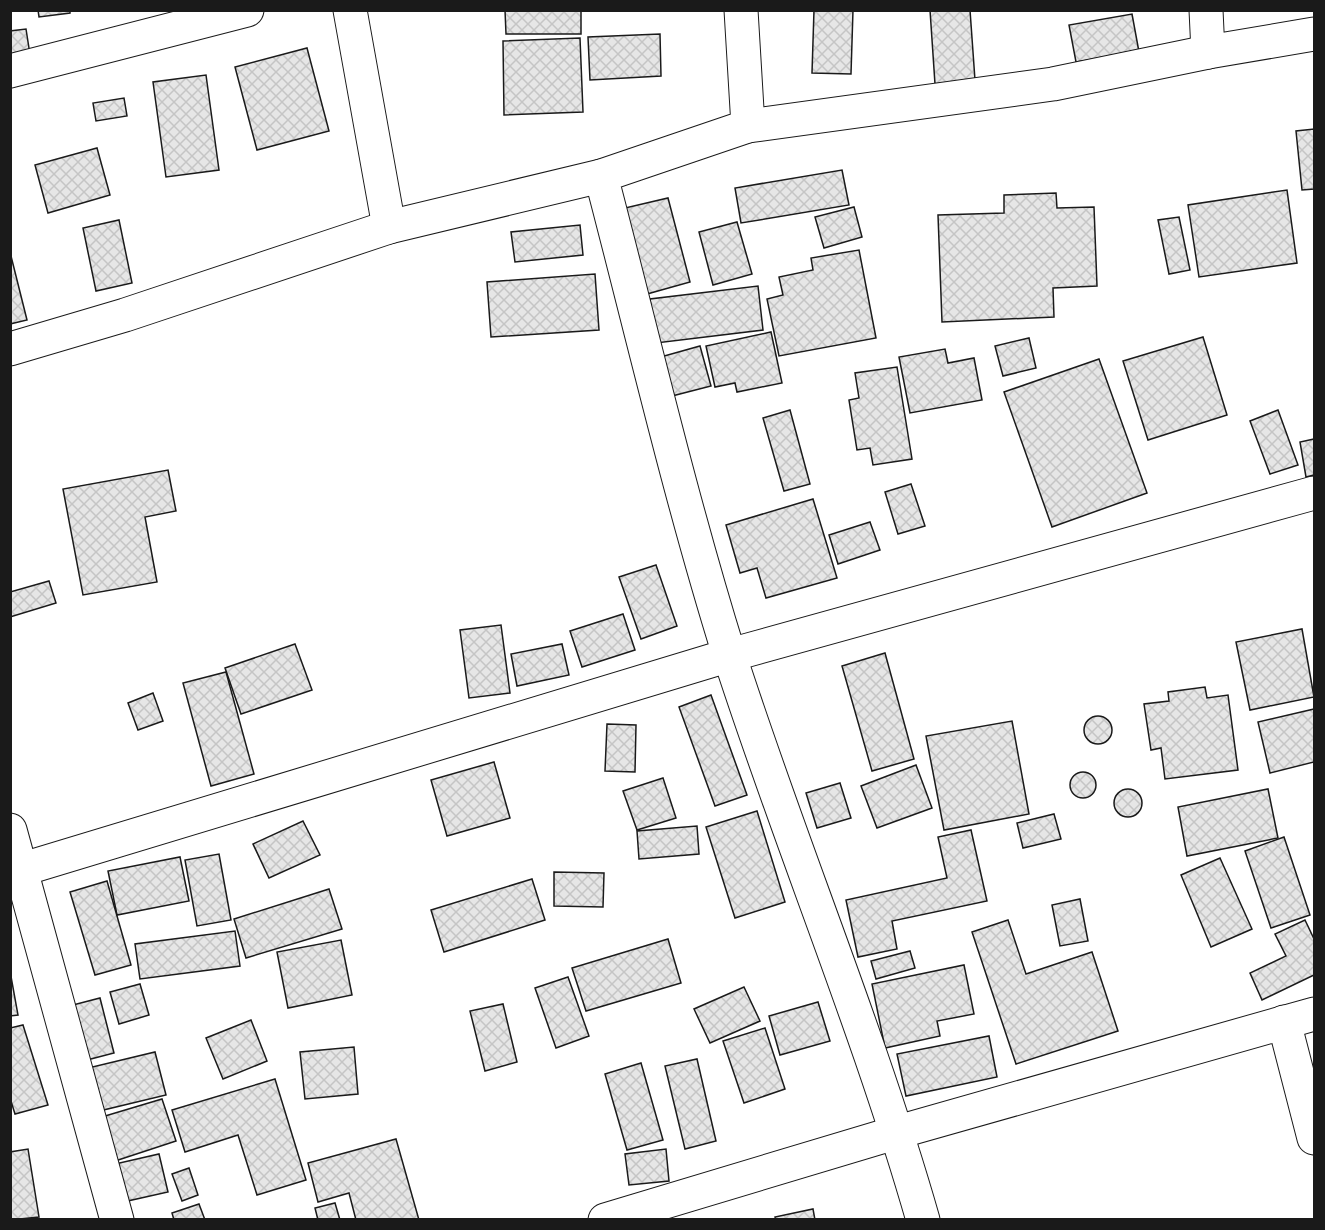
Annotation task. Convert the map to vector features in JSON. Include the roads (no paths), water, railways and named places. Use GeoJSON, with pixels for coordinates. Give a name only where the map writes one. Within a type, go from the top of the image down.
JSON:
{"type":"FeatureCollection","features":[{"type":"Feature","properties":{"kind":"street"},"geometry":{"type":"LineString","coordinates":[[10,71],[247,10]]}},
{"type":"Feature","properties":{"kind":"street"},"geometry":{"type":"LineString","coordinates":[[350,10],[389,226]]}},
{"type":"Feature","properties":{"kind":"street"},"geometry":{"type":"LineString","coordinates":[[741,10],[748,126]]}},
{"type":"Feature","properties":{"kind":"street"},"geometry":{"type":"LineString","coordinates":[[1206,10],[1208,52]]}},
{"type":"Feature","properties":{"kind":"street"},"geometry":{"type":"LineString","coordinates":[[10,349],[125,315],[389,226],[601,176],[748,126],[1053,84],[1208,52],[1314,34]]}},
{"type":"Feature","properties":{"kind":"street"},"geometry":{"type":"LineString","coordinates":[[601,176],[699,552],[730,655],[898,1132],[923,1220]]}},
{"type":"Feature","properties":{"kind":"street"},"geometry":{"type":"LineString","coordinates":[[16,871],[730,655],[1314,493]]}},
{"type":"Feature","properties":{"kind":"street"},"geometry":{"type":"LineString","coordinates":[[10,830],[16,871],[117,1220]]}},
{"type":"Feature","properties":{"kind":"street"},"geometry":{"type":"LineString","coordinates":[[605,1220],[898,1132],[1314,1014]]}},
{"type":"Feature","properties":{"kind":"street"},"geometry":{"type":"LineString","coordinates":[[1284,1022],[1314,1138]]}}]}
